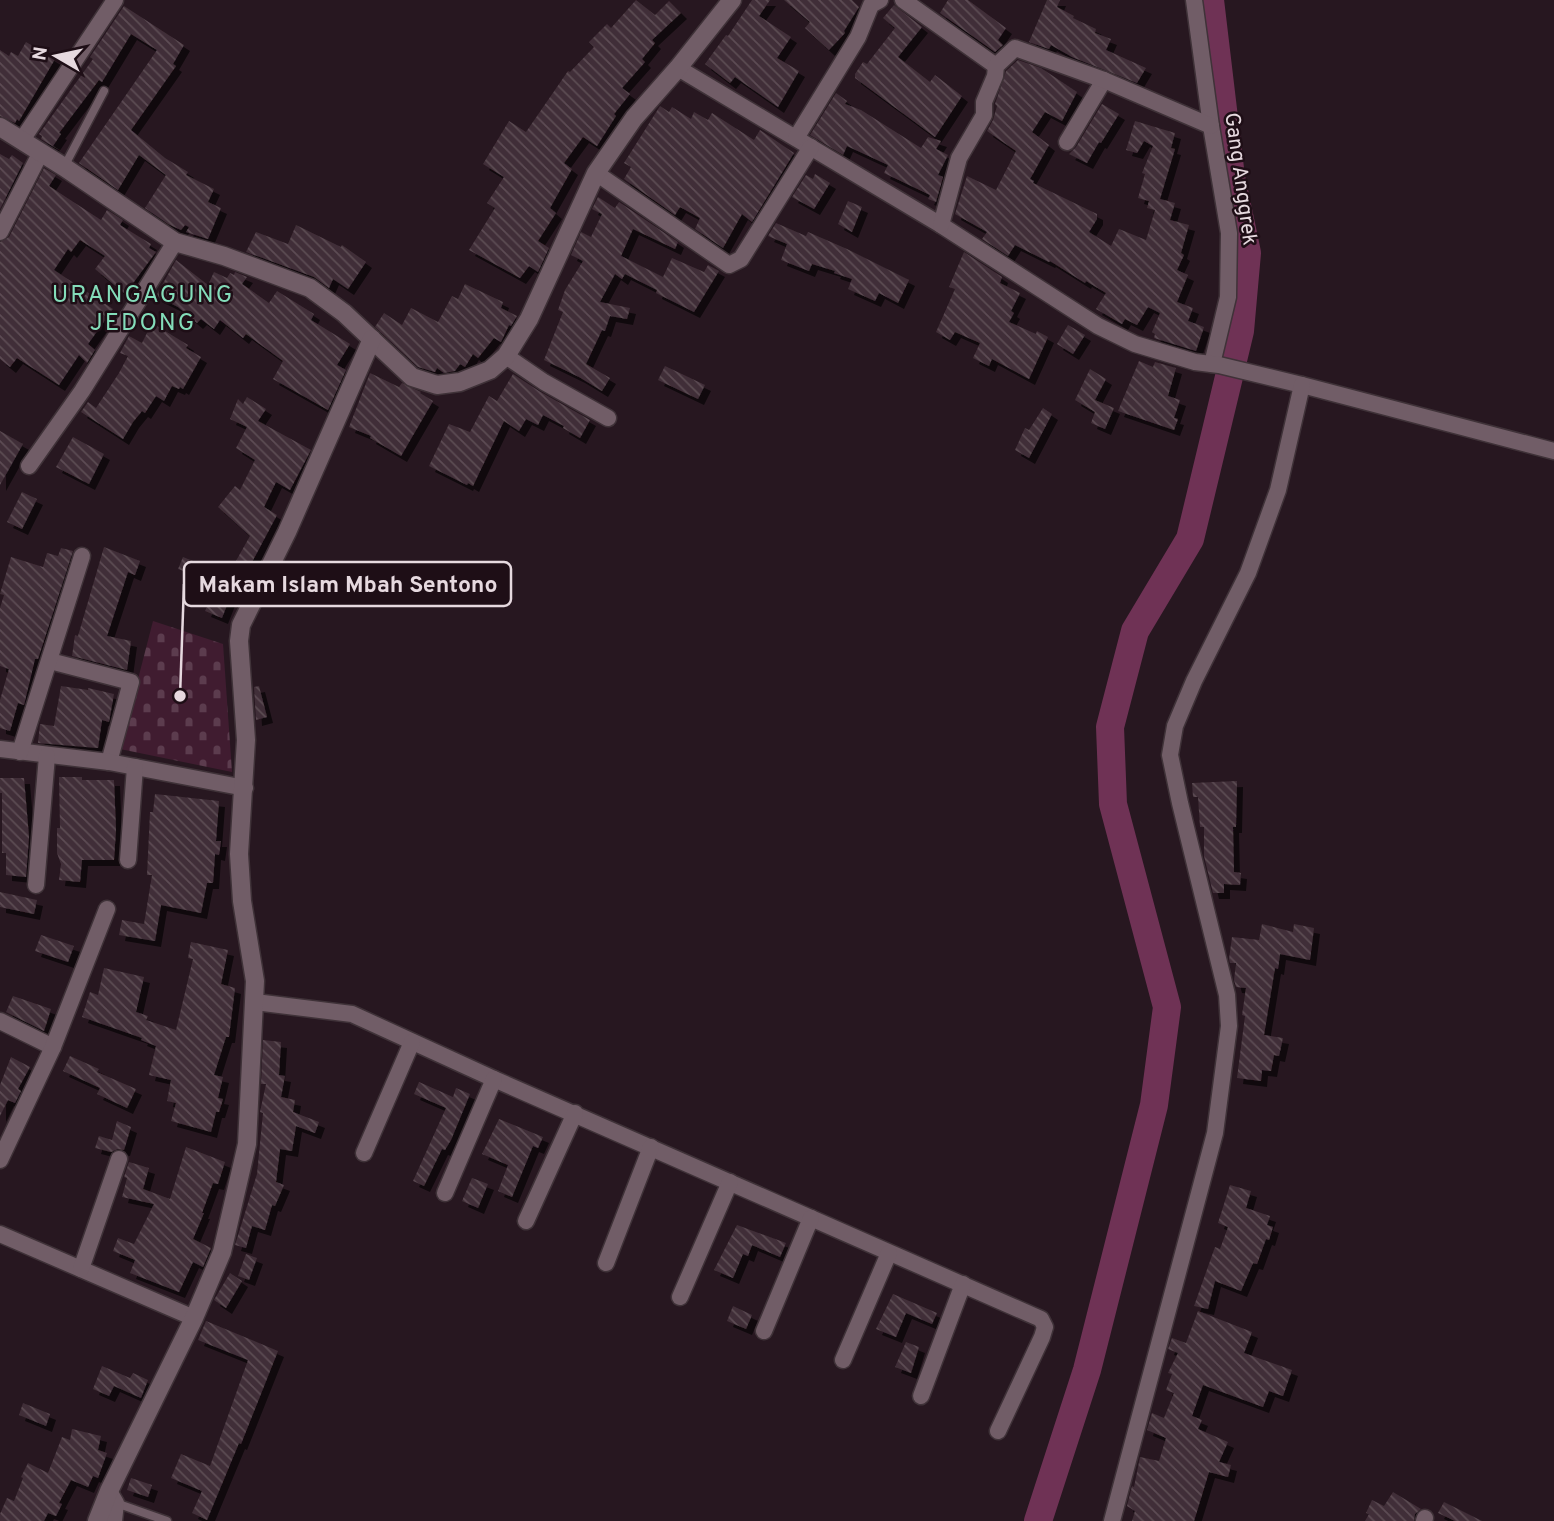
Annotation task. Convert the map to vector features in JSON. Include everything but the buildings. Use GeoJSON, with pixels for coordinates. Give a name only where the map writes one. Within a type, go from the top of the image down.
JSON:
{"type":"FeatureCollection","features":[{"type":"Feature","properties":{"kind":"street"},"geometry":{"type":"LineString","coordinates":[[22,141],[115,0]]}},
{"type":"Feature","properties":{"kind":"street"},"geometry":{"type":"LineString","coordinates":[[0,127],[176,242],[224,256],[310,288],[344,313],[412,377],[437,385],[460,382],[490,370],[506,356],[529,319],[596,173],[634,118],[732,0]]}},
{"type":"Feature","properties":{"kind":"street"},"geometry":{"type":"LineString","coordinates":[[796,138],[858,37],[871,5],[880,0]]}},
{"type":"Feature","properties":{"kind":"street"},"geometry":{"type":"LineString","coordinates":[[903,0],[996,66]]}},
{"type":"Feature","properties":{"kind":"street","name":"Gang Anggrek"},"geometry":{"type":"LineString","coordinates":[[1194,0],[1229,252],[1227,297],[1208,363]]}},
{"type":"Feature","properties":{"kind":"street"},"geometry":{"type":"LineString","coordinates":[[941,225],[959,158],[984,114],[984,102],[995,76],[996,66],[1015,48],[1104,80],[1211,126]]}},
{"type":"Feature","properties":{"kind":"street"},"geometry":{"type":"LineString","coordinates":[[678,68],[941,225],[1098,326],[1135,344],[1554,452]]}},
{"type":"Feature","properties":{"kind":"street"},"geometry":{"type":"LineString","coordinates":[[1067,142],[1104,80]]}},
{"type":"Feature","properties":{"kind":"street"},"geometry":{"type":"LineString","coordinates":[[596,173],[729,265],[734,265],[741,259],[811,148]]}},
{"type":"Feature","properties":{"kind":"street"},"geometry":{"type":"LineString","coordinates":[[0,232],[41,152]]}},
{"type":"Feature","properties":{"kind":"street"},"geometry":{"type":"LineString","coordinates":[[29,466],[82,391],[176,242]]}},
{"type":"Feature","properties":{"kind":"street"},"geometry":{"type":"LineString","coordinates":[[111,1513],[222,1252],[247,1144],[255,981],[242,901],[239,854],[246,740],[239,641],[241,625],[287,531],[372,339]]}},
{"type":"Feature","properties":{"kind":"street"},"geometry":{"type":"LineString","coordinates":[[506,356],[544,382],[608,418]]}},
{"type":"Feature","properties":{"kind":"street"},"geometry":{"type":"LineString","coordinates":[[1112,1521],[1215,1133],[1229,1026],[1227,995],[1170,755],[1194,681],[1248,573],[1278,490],[1302,385]]}},
{"type":"Feature","properties":{"kind":"street"},"geometry":{"type":"LineString","coordinates":[[20,752],[82,556]]}},
{"type":"Feature","properties":{"kind":"street"},"geometry":{"type":"LineString","coordinates":[[50,661],[131,682],[109,762]]}},
{"type":"Feature","properties":{"kind":"street"},"geometry":{"type":"LineString","coordinates":[[0,749],[109,762],[245,788]]}},
{"type":"Feature","properties":{"kind":"street"},"geometry":{"type":"LineString","coordinates":[[36,885],[47,756]]}},
{"type":"Feature","properties":{"kind":"street"},"geometry":{"type":"LineString","coordinates":[[128,860],[135,767]]}},
{"type":"Feature","properties":{"kind":"street"},"geometry":{"type":"LineString","coordinates":[[0,1160],[53,1047],[107,909]]}},
{"type":"Feature","properties":{"kind":"street"},"geometry":{"type":"LineString","coordinates":[[255,1002],[352,1014],[1041,1319],[1045,1327],[1042,1337],[998,1431]]}},
{"type":"Feature","properties":{"kind":"street"},"geometry":{"type":"LineString","coordinates":[[0,1021],[53,1047]]}},
{"type":"Feature","properties":{"kind":"street"},"geometry":{"type":"LineString","coordinates":[[365,1153],[412,1042]]}},
{"type":"Feature","properties":{"kind":"street"},"geometry":{"type":"LineString","coordinates":[[445,1193],[494,1079]]}},
{"type":"Feature","properties":{"kind":"street"},"geometry":{"type":"LineString","coordinates":[[526,1221],[575,1113]]}},
{"type":"Feature","properties":{"kind":"street"},"geometry":{"type":"LineString","coordinates":[[606,1263],[651,1147]]}},
{"type":"Feature","properties":{"kind":"street"},"geometry":{"type":"LineString","coordinates":[[81,1269],[120,1159]]}},
{"type":"Feature","properties":{"kind":"street"},"geometry":{"type":"LineString","coordinates":[[680,1297],[730,1182]]}},
{"type":"Feature","properties":{"kind":"street"},"geometry":{"type":"LineString","coordinates":[[764,1331],[811,1218]]}},
{"type":"Feature","properties":{"kind":"street"},"geometry":{"type":"LineString","coordinates":[[0,1234],[194,1318]]}},
{"type":"Feature","properties":{"kind":"street"},"geometry":{"type":"LineString","coordinates":[[843,1360],[889,1253]]}},
{"type":"Feature","properties":{"kind":"street"},"geometry":{"type":"LineString","coordinates":[[921,1396],[963,1284]]}},
{"type":"Feature","properties":{"kind":"lane"},"geometry":{"type":"LineString","coordinates":[[64,167],[104,92]]}},
{"type":"Feature","properties":{"kind":"lane"},"geometry":{"type":"LineString","coordinates":[[111,1513],[167,1521]]}},
{"type":"Feature","properties":{"kind":"green space"},"geometry":{"type":"Polygon","coordinates":[[[153,621],[223,644],[232,772],[120,749],[153,621]]]}},
{"type":"Feature","properties":{"kind":"waterway"},"geometry":{"type":"LineString","coordinates":[[1038,1521],[1087,1370],[1154,1105],[1167,1007],[1113,804],[1110,727],[1135,631],[1190,539],[1240,331],[1247,253],[1231,177],[1210,0]]}},
{"type":"Feature","properties":{"kind":"place","name":"Makam Islam Mbah Sentono"},"geometry":{"type":"Point","coordinates":[180,696]}},
{"type":"Feature","properties":{"kind":"district","name":"URANGAGUNG JEDONG"},"geometry":{"type":"Point","coordinates":[143,310]}}]}
